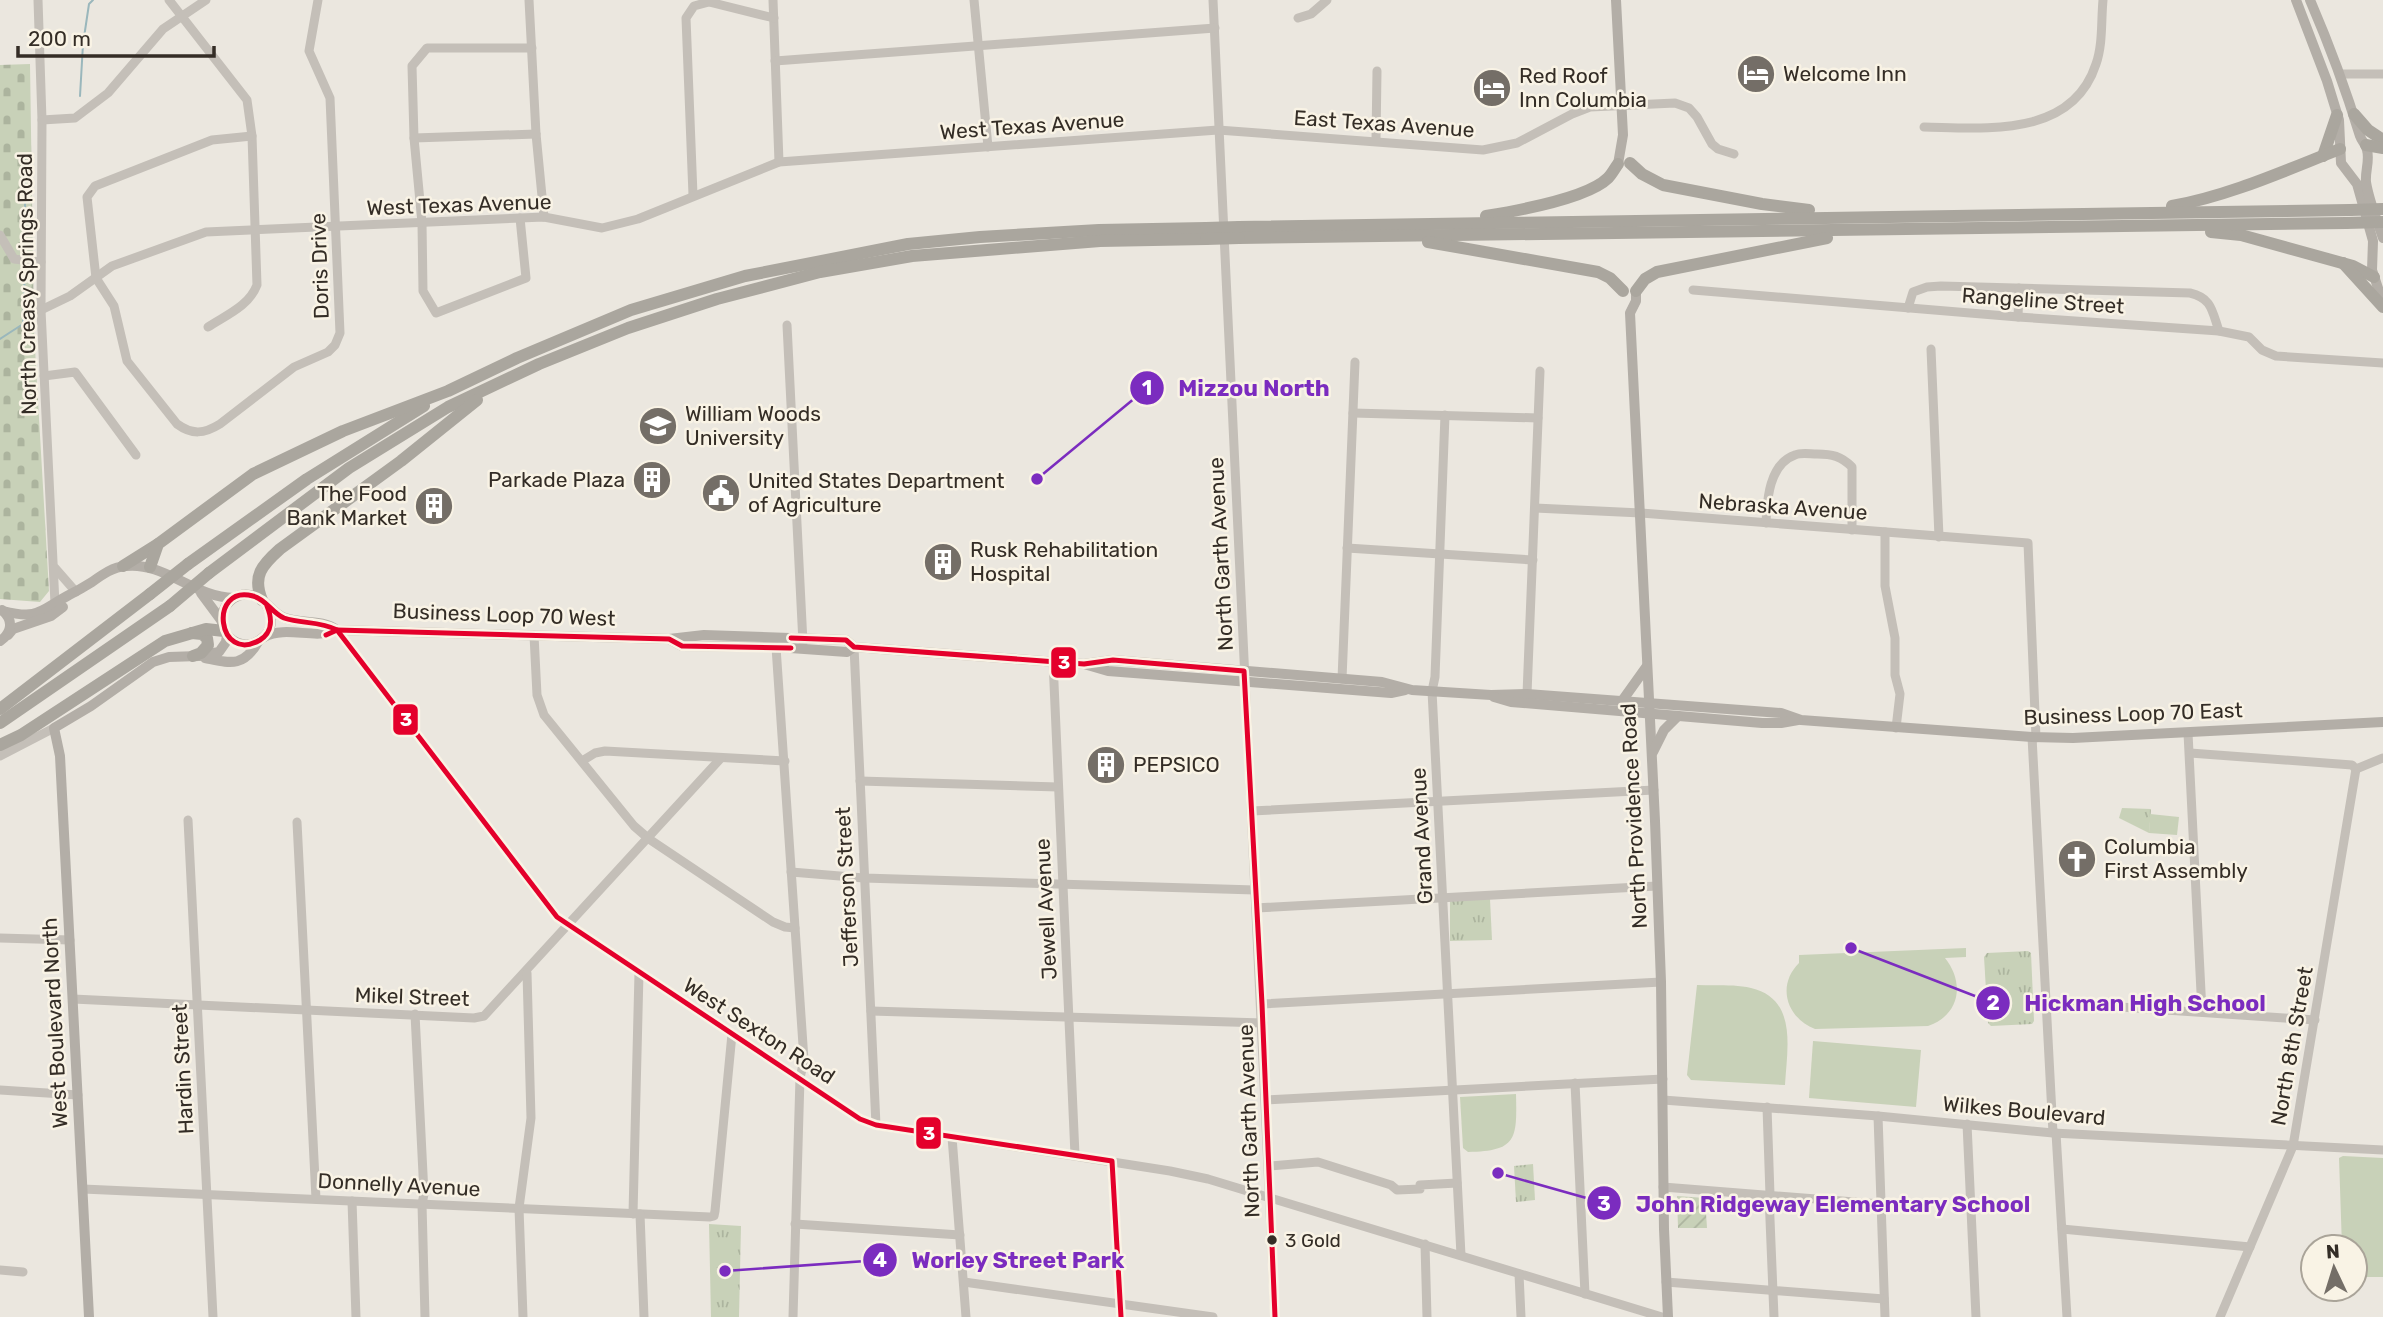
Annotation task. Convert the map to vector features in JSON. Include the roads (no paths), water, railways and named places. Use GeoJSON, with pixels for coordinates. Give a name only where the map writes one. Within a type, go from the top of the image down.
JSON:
{"type":"FeatureCollection","features":[{"type":"Feature","properties":{"kind":"highway"},"geometry":{"type":"LineString","coordinates":[[2354,114],[2368,130],[2383,140]]}},
{"type":"Feature","properties":{"kind":"highway"},"geometry":{"type":"LineString","coordinates":[[2323,156],[2337,115]]}},
{"type":"Feature","properties":{"kind":"highway"},"geometry":{"type":"LineString","coordinates":[[2364,143],[2383,148]]}},
{"type":"Feature","properties":{"kind":"highway"},"geometry":{"type":"LineString","coordinates":[[2131,213],[2193,202],[2340,149]]}},
{"type":"Feature","properties":{"kind":"highway"},"geometry":{"type":"LineString","coordinates":[[1423,223],[1507,213],[1546,204],[1594,188],[1624,163],[1663,185],[1762,204],[1852,216]]}},
{"type":"Feature","properties":{"kind":"highway"},"geometry":{"type":"LineString","coordinates":[[1239,233],[1400,237],[2165,226],[2348,216],[2383,209]]}},
{"type":"Feature","properties":{"kind":"highway"},"geometry":{"type":"LineString","coordinates":[[0,723],[170,606],[209,573],[349,468],[447,407],[519,373],[628,328],[717,299],[820,272],[912,256],[984,249],[1423,223],[2131,213],[2348,216],[2383,222]]}},
{"type":"Feature","properties":{"kind":"highway"},"geometry":{"type":"LineString","coordinates":[[2165,226],[2241,235],[2361,269],[2378,281]]}},
{"type":"Feature","properties":{"kind":"highway"},"geometry":{"type":"LineString","coordinates":[[123,566],[158,544],[253,474],[343,430],[448,391],[516,358],[631,310],[745,276],[908,244],[1099,230],[1206,234]]}},
{"type":"Feature","properties":{"kind":"highway"},"geometry":{"type":"LineString","coordinates":[[1400,237],[1598,272],[1630,291],[1657,272],[1804,241],[1886,230]]}},
{"type":"Feature","properties":{"kind":"highway"},"geometry":{"type":"LineString","coordinates":[[2343,263],[2383,305]]}},
{"type":"Feature","properties":{"kind":"highway"},"geometry":{"type":"LineString","coordinates":[[264,603],[257,580],[262,564],[401,461],[469,405],[519,373]]}},
{"type":"Feature","properties":{"kind":"highway"},"geometry":{"type":"LineString","coordinates":[[0,709],[188,564],[307,479],[448,391]]}},
{"type":"Feature","properties":{"kind":"highway"},"geometry":{"type":"LineString","coordinates":[[150,567],[158,544]]}},
{"type":"Feature","properties":{"kind":"highway"},"geometry":{"type":"LineString","coordinates":[[0,745],[21,736],[165,641],[206,629],[224,629]]}},
{"type":"Feature","properties":{"kind":"highway"},"geometry":{"type":"LineString","coordinates":[[191,633],[202,634],[207,638],[208,645],[196,656]]}},
{"type":"Feature","properties":{"kind":"main road"},"geometry":{"type":"LineString","coordinates":[[1615,0],[1624,163]]}},
{"type":"Feature","properties":{"kind":"main road"},"geometry":{"type":"LineString","coordinates":[[2296,0],[2337,115],[2341,163],[2357,184],[2373,242],[2383,305]]}},
{"type":"Feature","properties":{"kind":"main road"},"geometry":{"type":"LineString","coordinates":[[2310,0],[2368,153],[2366,183],[2383,238]]}},
{"type":"Feature","properties":{"kind":"main road"},"geometry":{"type":"LineString","coordinates":[[2320,0],[2320,23]]}},
{"type":"Feature","properties":{"kind":"main road"},"geometry":{"type":"LineString","coordinates":[[2340,149],[2347,143],[2364,143]]}},
{"type":"Feature","properties":{"kind":"main road","name":"North Providence Road"},"geometry":{"type":"LineString","coordinates":[[1630,291],[1625,302],[1630,313],[1654,790],[1668,1317]]}},
{"type":"Feature","properties":{"kind":"main road"},"geometry":{"type":"LineString","coordinates":[[2,610],[34,615],[123,566],[150,567],[199,591],[220,598],[247,594],[264,603],[271,622],[246,658],[230,663],[196,656]]}},
{"type":"Feature","properties":{"kind":"main road"},"geometry":{"type":"LineString","coordinates":[[199,591],[224,629],[241,644],[261,639]]}},
{"type":"Feature","properties":{"kind":"main road"},"geometry":{"type":"LineString","coordinates":[[4,638],[13,629],[51,616],[71,601],[76,592]]}},
{"type":"Feature","properties":{"kind":"main road"},"geometry":{"type":"LineString","coordinates":[[54,727],[91,706],[153,662],[169,657],[219,652],[226,642],[226,605],[234,598]]}},
{"type":"Feature","properties":{"kind":"main road","name":"Business Loop 70 West"},"geometry":{"type":"LineString","coordinates":[[264,603],[283,618],[327,624],[337,629],[669,639],[704,635],[803,644],[847,652],[854,647],[1084,664],[1108,671],[1244,676]]}},
{"type":"Feature","properties":{"kind":"main road"},"geometry":{"type":"LineString","coordinates":[[2,610],[11,624],[4,638]]}},
{"type":"Feature","properties":{"kind":"main road","name":"Business Loop 70 West"},"geometry":{"type":"LineString","coordinates":[[261,639],[278,632],[325,635],[337,629]]}},
{"type":"Feature","properties":{"kind":"main road","name":"Business Loop 70 West"},"geometry":{"type":"LineString","coordinates":[[669,639],[682,646],[776,647],[803,644]]}},
{"type":"Feature","properties":{"kind":"main road"},"geometry":{"type":"LineString","coordinates":[[1622,701],[1647,666]]}},
{"type":"Feature","properties":{"kind":"main road","name":"Business Loop 70 East"},"geometry":{"type":"LineString","coordinates":[[1244,676],[1382,682],[1408,690]]}},
{"type":"Feature","properties":{"kind":"main road","name":"Business Loop 70 East"},"geometry":{"type":"LineString","coordinates":[[1244,676],[1391,693],[1408,690],[1491,695],[1527,694],[1622,701],[1678,716],[1762,723],[1801,720],[2034,738],[2082,738],[2383,722]]}},
{"type":"Feature","properties":{"kind":"main road","name":"Business Loop 70 East"},"geometry":{"type":"LineString","coordinates":[[1491,695],[1511,702],[1781,713],[1801,720]]}},
{"type":"Feature","properties":{"kind":"main road"},"geometry":{"type":"LineString","coordinates":[[1652,754],[1664,730],[1678,716]]}},
{"type":"Feature","properties":{"kind":"main road","name":"West Boulevard North"},"geometry":{"type":"LineString","coordinates":[[54,727],[61,756],[89,1317]]}},
{"type":"Feature","properties":{"kind":"street","name":"North Creasy Springs Road"},"geometry":{"type":"LineString","coordinates":[[38,0],[42,120],[41,310],[55,604]]}},
{"type":"Feature","properties":{"kind":"street"},"geometry":{"type":"LineString","coordinates":[[169,0],[247,100],[252,136],[257,285],[253,296],[208,327]]}},
{"type":"Feature","properties":{"kind":"street"},"geometry":{"type":"LineString","coordinates":[[42,120],[75,118],[108,93],[163,29],[206,0]]}},
{"type":"Feature","properties":{"kind":"street","name":"Doris Drive"},"geometry":{"type":"LineString","coordinates":[[96,278],[114,306],[127,361],[177,424],[186,431],[198,433],[220,424],[294,367],[328,352],[335,345],[340,333],[330,98],[310,51],[318,0]]}},
{"type":"Feature","properties":{"kind":"street"},"geometry":{"type":"LineString","coordinates":[[529,0],[536,134],[544,217]]}},
{"type":"Feature","properties":{"kind":"street"},"geometry":{"type":"LineString","coordinates":[[773,0],[779,162]]}},
{"type":"Feature","properties":{"kind":"street"},"geometry":{"type":"LineString","coordinates":[[974,0],[988,148]]}},
{"type":"Feature","properties":{"kind":"street","name":"North Garth Avenue"},"geometry":{"type":"LineString","coordinates":[[1213,0],[1275,1317]]}},
{"type":"Feature","properties":{"kind":"street"},"geometry":{"type":"LineString","coordinates":[[1298,18],[1311,14],[1327,0]]}},
{"type":"Feature","properties":{"kind":"street"},"geometry":{"type":"LineString","coordinates":[[1924,127],[2018,125],[2049,117],[2071,104],[2081,93],[2096,66],[2103,0]]}},
{"type":"Feature","properties":{"kind":"street"},"geometry":{"type":"LineString","coordinates":[[693,195],[686,18],[694,6],[709,2],[774,18]]}},
{"type":"Feature","properties":{"kind":"street"},"geometry":{"type":"LineString","coordinates":[[775,61],[1215,28]]}},
{"type":"Feature","properties":{"kind":"street"},"geometry":{"type":"LineString","coordinates":[[520,218],[526,278],[436,313],[423,291],[422,223],[414,138],[412,66],[427,48],[532,48]]}},
{"type":"Feature","properties":{"kind":"street"},"geometry":{"type":"LineString","coordinates":[[1376,140],[1377,71]]}},
{"type":"Feature","properties":{"kind":"street"},"geometry":{"type":"LineString","coordinates":[[2340,74],[2383,74]]}},
{"type":"Feature","properties":{"kind":"street","name":"East Texas Avenue"},"geometry":{"type":"LineString","coordinates":[[1218,130],[1376,140],[1474,150],[1494,149],[1517,143],[1590,107],[1682,103],[1697,117],[1712,144],[1734,154]]}},
{"type":"Feature","properties":{"kind":"street","name":"West Texas Avenue"},"geometry":{"type":"LineString","coordinates":[[41,310],[61,301],[123,261],[206,232],[544,217],[602,228],[619,226],[779,162],[1218,130]]}},
{"type":"Feature","properties":{"kind":"street"},"geometry":{"type":"LineString","coordinates":[[414,138],[536,134]]}},
{"type":"Feature","properties":{"kind":"street"},"geometry":{"type":"LineString","coordinates":[[96,278],[87,197],[95,186],[212,140],[252,136]]}},
{"type":"Feature","properties":{"kind":"street"},"geometry":{"type":"LineString","coordinates":[[0,234],[14,259],[41,262]]}},
{"type":"Feature","properties":{"kind":"street"},"geometry":{"type":"LineString","coordinates":[[1908,308],[1913,292],[1927,286],[2190,293],[2208,301],[2219,331]]}},
{"type":"Feature","properties":{"kind":"street"},"geometry":{"type":"LineString","coordinates":[[2018,317],[2019,288]]}},
{"type":"Feature","properties":{"kind":"street","name":"Rangeline Street"},"geometry":{"type":"LineString","coordinates":[[1693,290],[2219,331],[2249,337],[2262,350],[2276,356],[2383,363]]}},
{"type":"Feature","properties":{"kind":"street"},"geometry":{"type":"LineString","coordinates":[[787,325],[803,644]]}},
{"type":"Feature","properties":{"kind":"street"},"geometry":{"type":"LineString","coordinates":[[1931,349],[1939,537]]}},
{"type":"Feature","properties":{"kind":"street"},"geometry":{"type":"LineString","coordinates":[[1342,679],[1355,362]]}},
{"type":"Feature","properties":{"kind":"street"},"geometry":{"type":"LineString","coordinates":[[44,376],[75,372],[136,455]]}},
{"type":"Feature","properties":{"kind":"street"},"geometry":{"type":"LineString","coordinates":[[1527,694],[1540,372]]}},
{"type":"Feature","properties":{"kind":"street"},"geometry":{"type":"LineString","coordinates":[[1353,413],[1538,418]]}},
{"type":"Feature","properties":{"kind":"street","name":"Grand Avenue"},"geometry":{"type":"LineString","coordinates":[[1445,415],[1435,677],[1432,691],[1461,1255]]}},
{"type":"Feature","properties":{"kind":"street"},"geometry":{"type":"LineString","coordinates":[[1766,523],[1767,496],[1785,459],[1797,453],[1832,454],[1843,458],[1852,467],[1852,530]]}},
{"type":"Feature","properties":{"kind":"street","name":"Nebraska Avenue"},"geometry":{"type":"LineString","coordinates":[[1535,508],[1641,513],[2028,543],[2034,738]]}},
{"type":"Feature","properties":{"kind":"street"},"geometry":{"type":"LineString","coordinates":[[1885,532],[1885,586],[1895,638],[1895,675],[1900,694],[1896,728]]}},
{"type":"Feature","properties":{"kind":"street"},"geometry":{"type":"LineString","coordinates":[[1347,548],[1533,560]]}},
{"type":"Feature","properties":{"kind":"street"},"geometry":{"type":"LineString","coordinates":[[55,568],[76,592]]}},
{"type":"Feature","properties":{"kind":"street","name":"West Sexton Road"},"geometry":{"type":"LineString","coordinates":[[337,629],[550,908],[569,926],[860,1119],[876,1125],[1178,1172],[1270,1197],[1662,1317]]}},
{"type":"Feature","properties":{"kind":"street"},"geometry":{"type":"LineString","coordinates":[[534,635],[537,695],[544,715],[634,826],[649,839],[773,922],[795,928]]}},
{"type":"Feature","properties":{"kind":"street"},"geometry":{"type":"LineString","coordinates":[[776,647],[804,1060],[800,1078],[793,1317]]}},
{"type":"Feature","properties":{"kind":"street","name":"Jefferson Street"},"geometry":{"type":"LineString","coordinates":[[854,647],[876,1125]]}},
{"type":"Feature","properties":{"kind":"street","name":"Jewell Avenue"},"geometry":{"type":"LineString","coordinates":[[1052,662],[1075,1155]]}},
{"type":"Feature","properties":{"kind":"street"},"geometry":{"type":"LineString","coordinates":[[0,756],[54,727]]}},
{"type":"Feature","properties":{"kind":"street"},"geometry":{"type":"LineString","coordinates":[[2188,733],[2202,1012]]}},
{"type":"Feature","properties":{"kind":"street"},"geometry":{"type":"LineString","coordinates":[[2034,738],[2046,1002],[2067,1317]]}},
{"type":"Feature","properties":{"kind":"street"},"geometry":{"type":"LineString","coordinates":[[582,761],[595,752],[605,751],[785,761]]}},
{"type":"Feature","properties":{"kind":"street"},"geometry":{"type":"LineString","coordinates":[[2190,753],[2353,765],[2356,769],[2383,758]]}},
{"type":"Feature","properties":{"kind":"street","name":"Mikel Street"},"geometry":{"type":"LineString","coordinates":[[73,999],[484,1016],[527,973],[721,758]]}},
{"type":"Feature","properties":{"kind":"street","name":"North 8th Street"},"geometry":{"type":"LineString","coordinates":[[2220,1317],[2293,1146],[2356,769]]}},
{"type":"Feature","properties":{"kind":"street"},"geometry":{"type":"LineString","coordinates":[[860,781],[1058,787]]}},
{"type":"Feature","properties":{"kind":"street"},"geometry":{"type":"LineString","coordinates":[[1252,811],[1437,799],[1654,790]]}},
{"type":"Feature","properties":{"kind":"street","name":"Hardin Street"},"geometry":{"type":"LineString","coordinates":[[188,820],[213,1317]]}},
{"type":"Feature","properties":{"kind":"street"},"geometry":{"type":"LineString","coordinates":[[297,822],[316,1199]]}},
{"type":"Feature","properties":{"kind":"street"},"geometry":{"type":"LineString","coordinates":[[791,872],[864,878],[1255,890]]}},
{"type":"Feature","properties":{"kind":"street"},"geometry":{"type":"LineString","coordinates":[[1256,908],[1657,886]]}},
{"type":"Feature","properties":{"kind":"street"},"geometry":{"type":"LineString","coordinates":[[0,938],[69,940]]}},
{"type":"Feature","properties":{"kind":"street"},"geometry":{"type":"LineString","coordinates":[[523,1317],[519,1208],[531,1118],[527,973]]}},
{"type":"Feature","properties":{"kind":"street"},"geometry":{"type":"LineString","coordinates":[[639,973],[636,1214],[644,1317]]}},
{"type":"Feature","properties":{"kind":"street"},"geometry":{"type":"LineString","coordinates":[[1262,1004],[1661,982]]}},
{"type":"Feature","properties":{"kind":"street"},"geometry":{"type":"LineString","coordinates":[[2046,1002],[2315,1020]]}},
{"type":"Feature","properties":{"kind":"street"},"geometry":{"type":"LineString","coordinates":[[870,1011],[1263,1023]]}},
{"type":"Feature","properties":{"kind":"street"},"geometry":{"type":"LineString","coordinates":[[415,1014],[424,1194],[425,1317]]}},
{"type":"Feature","properties":{"kind":"street","name":"Donnelly Avenue"},"geometry":{"type":"LineString","coordinates":[[83,1189],[713,1216],[732,1034]]}},
{"type":"Feature","properties":{"kind":"street"},"geometry":{"type":"LineString","coordinates":[[1266,1100],[1663,1079]]}},
{"type":"Feature","properties":{"kind":"street"},"geometry":{"type":"LineString","coordinates":[[1575,1083],[1585,1294]]}},
{"type":"Feature","properties":{"kind":"street"},"geometry":{"type":"LineString","coordinates":[[0,1090],[78,1095]]}},
{"type":"Feature","properties":{"kind":"street","name":"Wilkes Boulevard"},"geometry":{"type":"LineString","coordinates":[[1663,1100],[1878,1115],[2054,1133],[2383,1150]]}},
{"type":"Feature","properties":{"kind":"street"},"geometry":{"type":"LineString","coordinates":[[1767,1107],[1774,1317]]}},
{"type":"Feature","properties":{"kind":"street"},"geometry":{"type":"LineString","coordinates":[[1878,1115],[1885,1317]]}},
{"type":"Feature","properties":{"kind":"street"},"geometry":{"type":"LineString","coordinates":[[1967,1124],[1976,1317]]}},
{"type":"Feature","properties":{"kind":"street"},"geometry":{"type":"LineString","coordinates":[[952,1137],[966,1317]]}},
{"type":"Feature","properties":{"kind":"street"},"geometry":{"type":"LineString","coordinates":[[1112,1161],[1121,1317]]}},
{"type":"Feature","properties":{"kind":"street"},"geometry":{"type":"LineString","coordinates":[[1269,1166],[1318,1162],[1391,1185],[1397,1190],[1420,1189],[1420,1185],[1457,1183]]}},
{"type":"Feature","properties":{"kind":"street"},"geometry":{"type":"LineString","coordinates":[[1663,1187],[1880,1204]]}},
{"type":"Feature","properties":{"kind":"street"},"geometry":{"type":"LineString","coordinates":[[352,1201],[356,1317]]}},
{"type":"Feature","properties":{"kind":"street"},"geometry":{"type":"LineString","coordinates":[[795,1224],[960,1235]]}},
{"type":"Feature","properties":{"kind":"street"},"geometry":{"type":"LineString","coordinates":[[2062,1229],[2250,1247]]}},
{"type":"Feature","properties":{"kind":"street"},"geometry":{"type":"LineString","coordinates":[[1425,1244],[1427,1317]]}},
{"type":"Feature","properties":{"kind":"street"},"geometry":{"type":"LineString","coordinates":[[0,1270],[23,1272]]}},
{"type":"Feature","properties":{"kind":"street"},"geometry":{"type":"LineString","coordinates":[[1519,1274],[1521,1317]]}},
{"type":"Feature","properties":{"kind":"street"},"geometry":{"type":"LineString","coordinates":[[964,1282],[1213,1317]]}},
{"type":"Feature","properties":{"kind":"street"},"geometry":{"type":"LineString","coordinates":[[1666,1282],[1884,1299]]}},
{"type":"Feature","properties":{"kind":"waterway"},"geometry":{"type":"LineString","coordinates":[[80,96],[83,44],[89,4],[93,0]]}},
{"type":"Feature","properties":{"kind":"waterway"},"geometry":{"type":"LineString","coordinates":[[25,160],[25,251]]}},
{"type":"Feature","properties":{"kind":"waterway"},"geometry":{"type":"LineString","coordinates":[[0,339],[23,324],[25,266]]}},
{"type":"Feature","properties":{"kind":"place","name":"Welcome Inn"},"geometry":{"type":"Point","coordinates":[1756,74]}},
{"type":"Feature","properties":{"kind":"place","name":"Red Roof Inn Columbia"},"geometry":{"type":"Point","coordinates":[1492,88]}},
{"type":"Feature","properties":{"kind":"place","name":"William Woods University"},"geometry":{"type":"Point","coordinates":[658,426]}},
{"type":"Feature","properties":{"kind":"place","name":"Mizzou North"},"geometry":{"type":"Point","coordinates":[1037,479]}},
{"type":"Feature","properties":{"kind":"place","name":"Parkade Plaza"},"geometry":{"type":"Point","coordinates":[652,480]}},
{"type":"Feature","properties":{"kind":"place","name":"United States Department of Agriculture"},"geometry":{"type":"Point","coordinates":[721,493]}},
{"type":"Feature","properties":{"kind":"place","name":"The Food Bank Market"},"geometry":{"type":"Point","coordinates":[434,506]}},
{"type":"Feature","properties":{"kind":"place","name":"Rusk Rehabilitation Hospital"},"geometry":{"type":"Point","coordinates":[943,562]}},
{"type":"Feature","properties":{"kind":"place","name":"PEPSICO"},"geometry":{"type":"Point","coordinates":[1106,765]}},
{"type":"Feature","properties":{"kind":"place","name":"Columbia First Assembly"},"geometry":{"type":"Point","coordinates":[2077,859]}},
{"type":"Feature","properties":{"kind":"place","name":"Hickman High School"},"geometry":{"type":"Point","coordinates":[1851,948]}},
{"type":"Feature","properties":{"kind":"place","name":"John Ridgeway Elementary School"},"geometry":{"type":"Point","coordinates":[1498,1173]}},
{"type":"Feature","properties":{"kind":"place","name":"3 Gold"},"geometry":{"type":"Point","coordinates":[1272,1240]}},
{"type":"Feature","properties":{"kind":"place","name":"Worley Street Park"},"geometry":{"type":"Point","coordinates":[725,1271]}}]}
